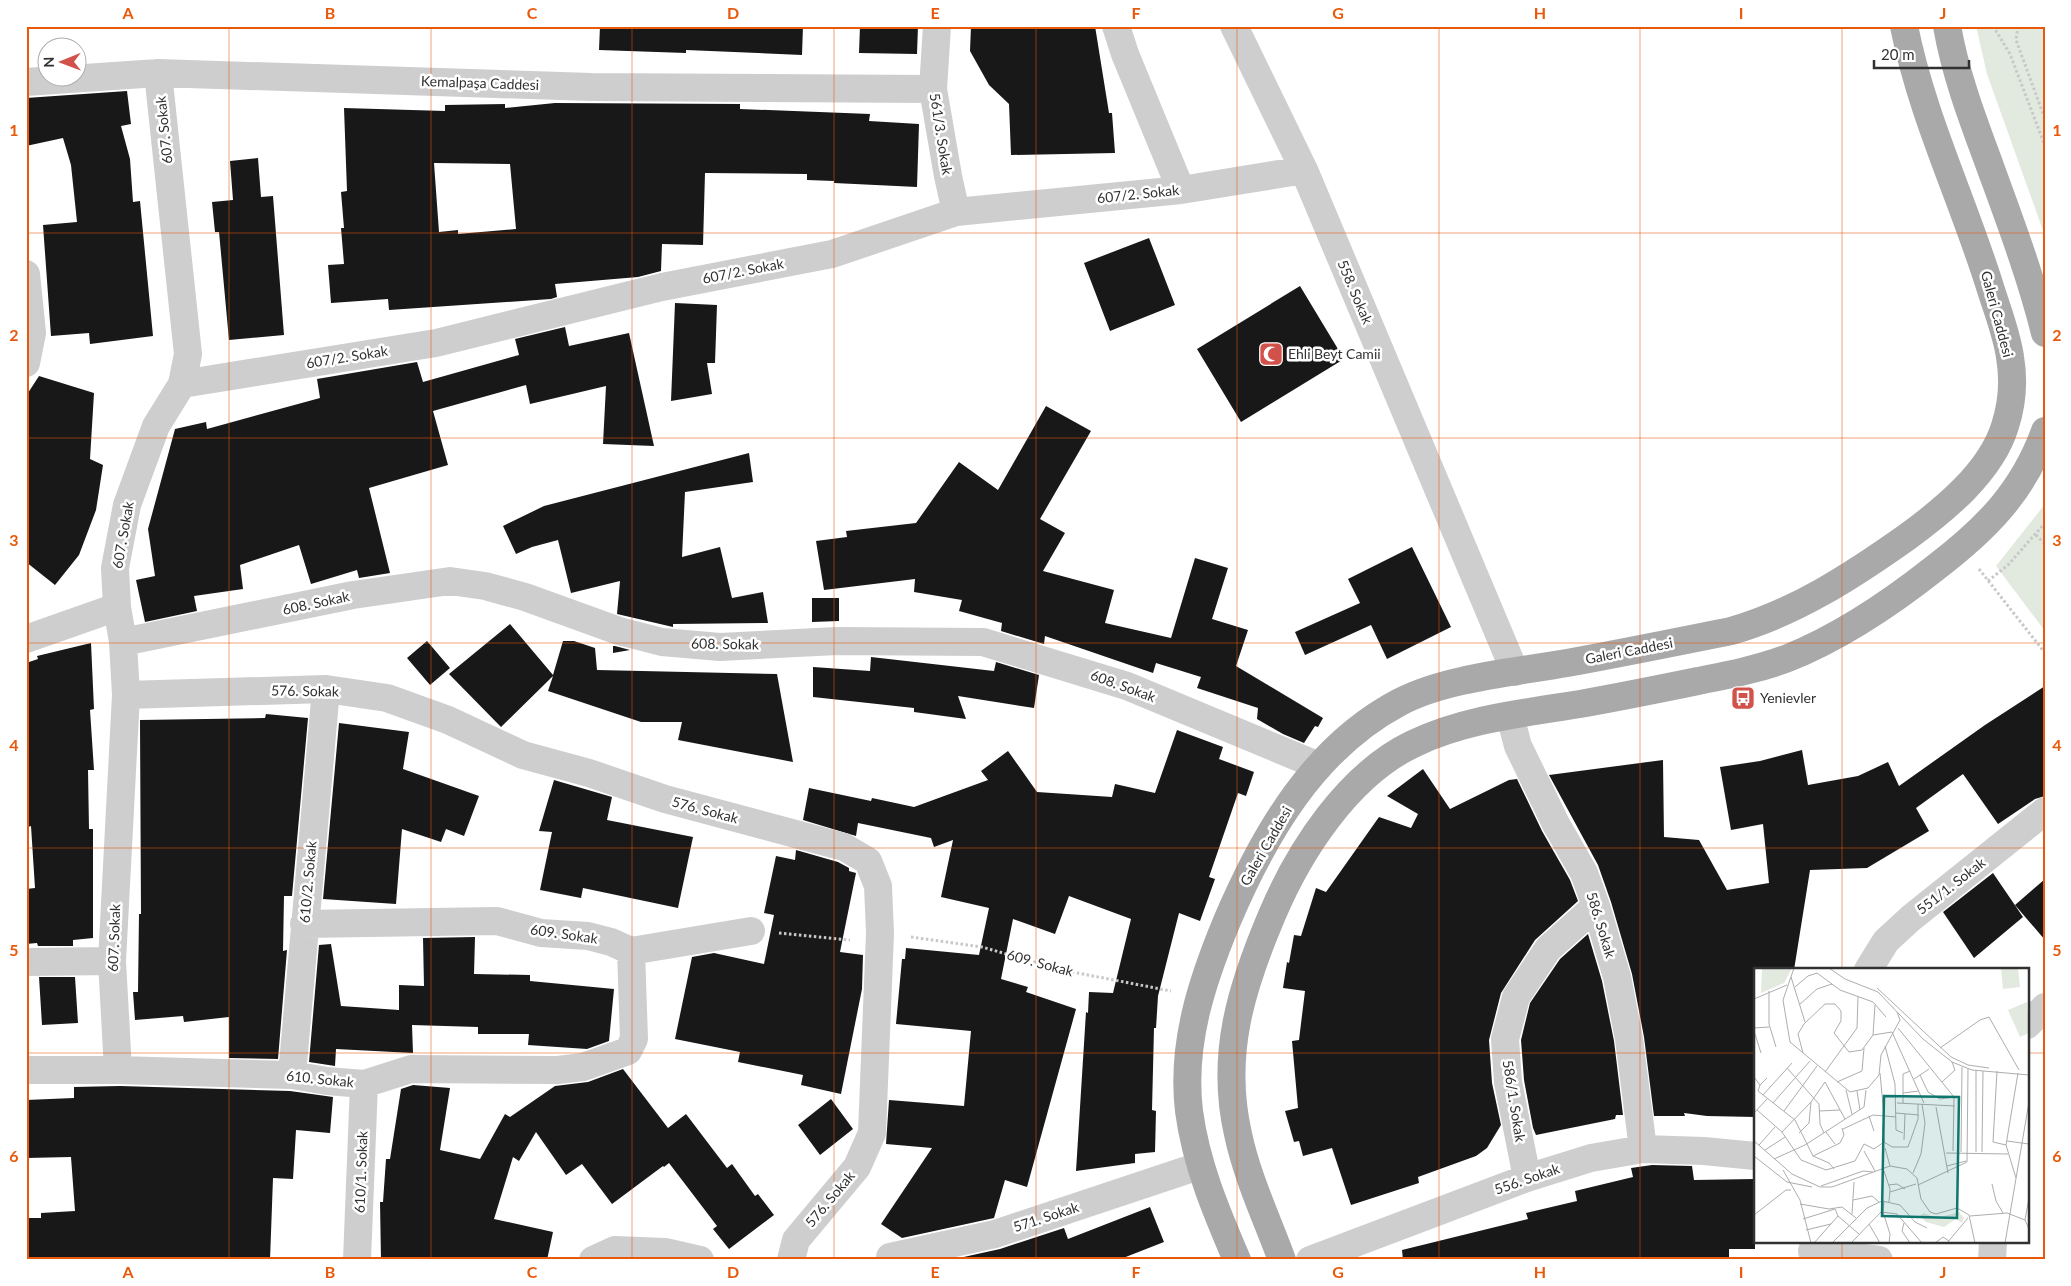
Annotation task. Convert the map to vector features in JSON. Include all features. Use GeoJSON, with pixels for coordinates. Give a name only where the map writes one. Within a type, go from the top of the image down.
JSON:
{"type":"FeatureCollection","features":[{"type":"Feature","properties":{"kind":"main road","name":"Galeri Caddesi"},"geometry":{"type":"LineString","coordinates":[[1236,1260],[1199,1166],[1189,1110],[1188,1062],[1191,1028],[1212,955],[1250,867],[1280,816],[1319,766],[1343,741],[1366,722],[1402,701],[1457,683],[1731,631],[1760,623],[1797,606],[1864,568],[1922,526],[1957,495],[1986,463],[2005,427],[2012,397],[2010,358],[1982,258],[1918,78],[1904,26]]}},
{"type":"Feature","properties":{"kind":"main road"},"geometry":{"type":"LineString","coordinates":[[1947,26],[1952,53],[1965,98],[2018,246],[2045,333]]}},
{"type":"Feature","properties":{"kind":"main road"},"geometry":{"type":"LineString","coordinates":[[1282,1260],[1238,1137],[1232,1098],[1231,1056],[1237,1017],[1254,958],[1277,903],[1308,848],[1348,793],[1367,774],[1410,745],[1435,734],[1510,716],[1708,679],[1785,659],[1830,638],[1916,583],[1962,548],[2007,504],[2024,479],[2045,430]]}},
{"type":"Feature","properties":{"kind":"street","name":"561/3. Sokak"},"geometry":{"type":"LineString","coordinates":[[937,26],[933,89],[956,212]]}},
{"type":"Feature","properties":{"kind":"street"},"geometry":{"type":"LineString","coordinates":[[1116,26],[1181,190]]}},
{"type":"Feature","properties":{"kind":"street","name":"558. Sokak"},"geometry":{"type":"LineString","coordinates":[[1234,26],[1304,170],[1515,672]]}},
{"type":"Feature","properties":{"kind":"street","name":"Kemalpaşa Caddesi"},"geometry":{"type":"LineString","coordinates":[[26,82],[158,73],[591,87],[933,89]]}},
{"type":"Feature","properties":{"kind":"street","name":"607. Sokak"},"geometry":{"type":"LineString","coordinates":[[118,1070],[112,961],[126,695],[123,642],[117,607],[115,568],[127,505],[156,426],[182,384],[188,354],[158,73]]}},
{"type":"Feature","properties":{"kind":"street","name":"607/2. Sokak"},"geometry":{"type":"LineString","coordinates":[[182,384],[436,343],[662,287],[832,254],[956,212],[1181,190],[1304,170]]}},
{"type":"Feature","properties":{"kind":"street"},"geometry":{"type":"LineString","coordinates":[[26,274],[30,294],[32,333],[26,363]]}},
{"type":"Feature","properties":{"kind":"street","name":"608. Sokak"},"geometry":{"type":"LineString","coordinates":[[123,642],[353,595],[450,581],[485,586],[525,597],[619,631],[662,642],[720,647],[837,641],[983,642],[1127,686],[1319,766]]}},
{"type":"Feature","properties":{"kind":"street"},"geometry":{"type":"LineString","coordinates":[[26,639],[117,607]]}},
{"type":"Feature","properties":{"kind":"street","name":"576. Sokak"},"geometry":{"type":"LineString","coordinates":[[126,695],[326,689],[386,698],[448,720],[523,755],[589,773],[665,799],[844,848],[868,860],[878,886],[880,938],[872,1133],[857,1167],[796,1240],[791,1260]]}},
{"type":"Feature","properties":{"kind":"street","name":"610/2. Sokak"},"geometry":{"type":"LineString","coordinates":[[292,1075],[326,689]]}},
{"type":"Feature","properties":{"kind":"street","name":"586. Sokak"},"geometry":{"type":"LineString","coordinates":[[1510,716],[1518,746],[1556,824],[1584,873],[1596,906],[1617,977],[1643,1149]]}},
{"type":"Feature","properties":{"kind":"street","name":"551/1. Sokak"},"geometry":{"type":"LineString","coordinates":[[1869,968],[1886,941],[1911,918],[2045,812]]}},
{"type":"Feature","properties":{"kind":"street","name":"586/1. Sokak"},"geometry":{"type":"LineString","coordinates":[[1527,1178],[1508,1082],[1505,1039],[1516,997],[1548,949],[1596,906]]}},
{"type":"Feature","properties":{"kind":"street","name":"609. Sokak"},"geometry":{"type":"LineString","coordinates":[[304,924],[497,920],[541,933],[588,936],[612,942],[631,951]]}},
{"type":"Feature","properties":{"kind":"street"},"geometry":{"type":"LineString","coordinates":[[631,951],[751,931]]}},
{"type":"Feature","properties":{"kind":"street","name":"610. Sokak"},"geometry":{"type":"LineString","coordinates":[[26,1070],[118,1070],[292,1075],[327,1081],[364,1084],[411,1069],[558,1070],[583,1067],[628,1051],[634,1039],[631,951]]}},
{"type":"Feature","properties":{"kind":"street"},"geometry":{"type":"LineString","coordinates":[[26,962],[112,961]]}},
{"type":"Feature","properties":{"kind":"street"},"geometry":{"type":"LineString","coordinates":[[2028,1024],[2045,1007]]}},
{"type":"Feature","properties":{"kind":"street","name":"610/1. Sokak"},"geometry":{"type":"LineString","coordinates":[[357,1260],[364,1084]]}},
{"type":"Feature","properties":{"kind":"street","name":"556. Sokak"},"geometry":{"type":"LineString","coordinates":[[1310,1260],[1527,1178],[1591,1158],[1643,1149],[1704,1151],[1754,1156]]}},
{"type":"Feature","properties":{"kind":"street","name":"571. Sokak"},"geometry":{"type":"LineString","coordinates":[[890,1257],[995,1234],[1199,1166]]}},
{"type":"Feature","properties":{"kind":"street"},"geometry":{"type":"LineString","coordinates":[[1992,1260],[1993,1244]]}},
{"type":"Feature","properties":{"kind":"street"},"geometry":{"type":"LineString","coordinates":[[593,1260],[615,1250],[665,1252],[700,1260]]}},
{"type":"Feature","properties":{"kind":"street"},"geometry":{"type":"LineString","coordinates":[[1812,1251],[1879,1260]]}},
{"type":"Feature","properties":{"kind":"path"},"geometry":{"type":"LineString","coordinates":[[1994,26],[2010,54],[2045,146]]}},
{"type":"Feature","properties":{"kind":"path"},"geometry":{"type":"LineString","coordinates":[[2018,26],[2016,40],[2045,119]]}},
{"type":"Feature","properties":{"kind":"path"},"geometry":{"type":"LineString","coordinates":[[1988,581],[2008,565],[2045,523]]}},
{"type":"Feature","properties":{"kind":"path"},"geometry":{"type":"LineString","coordinates":[[2036,535],[2045,544]]}},
{"type":"Feature","properties":{"kind":"path"},"geometry":{"type":"LineString","coordinates":[[1962,548],[2045,653]]}},
{"type":"Feature","properties":{"kind":"path","name":"609. Sokak"},"geometry":{"type":"LineString","coordinates":[[751,931],[880,938],[982,947],[1062,970],[1199,996]]}},
{"type":"Feature","properties":{"kind":"shaded area"},"geometry":{"type":"Polygon","coordinates":[[[1976,26],[2045,26],[2045,236],[1987,74],[1976,26]]]}},
{"type":"Feature","properties":{"kind":"shaded area"},"geometry":{"type":"Polygon","coordinates":[[[2045,504],[2045,631],[1996,566],[2045,504]]]}},
{"type":"Feature","properties":{"kind":"building"},"geometry":{"type":"Polygon","coordinates":[[[600,26],[803,26],[802,55],[686,50],[686,53],[599,50],[600,26]]]}},
{"type":"Feature","properties":{"kind":"building"},"geometry":{"type":"Polygon","coordinates":[[[860,26],[918,26],[917,54],[859,53],[860,26]]]}},
{"type":"Feature","properties":{"kind":"building"},"geometry":{"type":"Polygon","coordinates":[[[971,26],[1095,26],[1109,113],[1112,113],[1115,153],[1011,155],[1009,104],[989,85],[970,51],[971,26]]]}},
{"type":"Feature","properties":{"kind":"building"},"geometry":{"type":"Polygon","coordinates":[[[127,91],[131,124],[121,126],[130,159],[133,202],[140,201],[153,336],[90,344],[89,333],[51,336],[43,225],[77,222],[71,165],[63,138],[26,146],[26,98],[127,91]]]}},
{"type":"Feature","properties":{"kind":"building"},"geometry":{"type":"Polygon","coordinates":[[[555,103],[740,104],[740,109],[870,114],[869,121],[919,124],[917,187],[807,180],[807,174],[705,173],[703,245],[662,244],[661,271],[638,277],[555,284],[557,297],[551,299],[389,310],[388,299],[331,303],[328,265],[344,264],[341,192],[347,191],[344,108],[445,111],[445,105],[505,104],[505,108],[555,103]],[[434,163],[439,232],[458,230],[458,234],[516,229],[510,164],[434,163]]]}},
{"type":"Feature","properties":{"kind":"building"},"geometry":{"type":"Polygon","coordinates":[[[258,158],[261,197],[273,196],[284,335],[229,340],[219,232],[215,232],[212,202],[233,200],[230,161],[258,158]]]}},
{"type":"Feature","properties":{"kind":"building"},"geometry":{"type":"Polygon","coordinates":[[[1149,238],[1175,305],[1110,331],[1084,263],[1149,238]]]}},
{"type":"Feature","properties":{"kind":"building","name":"Ehli Beyt Camii"},"geometry":{"type":"Polygon","coordinates":[[[1300,286],[1344,359],[1241,422],[1197,349],[1300,286]]]}},
{"type":"Feature","properties":{"kind":"building"},"geometry":{"type":"Polygon","coordinates":[[[675,303],[717,305],[715,363],[707,363],[712,394],[671,401],[675,303]]]}},
{"type":"Feature","properties":{"kind":"building"},"geometry":{"type":"Polygon","coordinates":[[[565,327],[569,346],[629,333],[654,446],[603,444],[606,386],[530,404],[526,385],[433,411],[448,465],[369,488],[390,573],[359,578],[357,570],[311,584],[299,545],[240,565],[243,589],[194,596],[197,611],[145,622],[136,580],[155,576],[148,529],[175,429],[206,422],[207,429],[320,398],[317,379],[417,362],[423,382],[519,355],[515,339],[565,327]]]}},
{"type":"Feature","properties":{"kind":"building"},"geometry":{"type":"Polygon","coordinates":[[[39,376],[94,393],[90,459],[103,465],[96,510],[79,555],[55,585],[26,562],[26,396],[39,376]]]}},
{"type":"Feature","properties":{"kind":"building"},"geometry":{"type":"Polygon","coordinates":[[[1046,406],[1091,431],[1040,519],[1065,533],[1043,571],[1114,590],[1105,623],[1171,638],[1195,558],[1228,568],[1212,619],[1248,630],[1236,666],[1323,718],[1318,727],[1315,726],[1304,743],[1283,734],[1257,719],[1258,708],[1197,688],[1201,677],[1156,663],[1153,673],[1045,636],[1044,644],[1001,631],[1002,623],[959,611],[962,600],[914,592],[915,579],[824,590],[816,541],[847,537],[846,531],[916,523],[959,462],[998,490],[1046,406]]]}},
{"type":"Feature","properties":{"kind":"building"},"geometry":{"type":"Polygon","coordinates":[[[749,453],[753,482],[685,492],[682,557],[720,547],[732,598],[763,592],[768,623],[673,624],[673,627],[617,614],[620,581],[571,593],[558,540],[532,547],[516,554],[503,526],[544,506],[749,453]]]}},
{"type":"Feature","properties":{"kind":"building"},"geometry":{"type":"Polygon","coordinates":[[[1412,547],[1451,627],[1387,659],[1371,625],[1305,655],[1295,632],[1360,603],[1348,579],[1412,547]]]}},
{"type":"Feature","properties":{"kind":"building"},"geometry":{"type":"Polygon","coordinates":[[[812,598],[839,598],[839,621],[812,622],[812,598]]]}},
{"type":"Feature","properties":{"kind":"building"},"geometry":{"type":"Polygon","coordinates":[[[510,624],[553,675],[563,641],[574,641],[595,648],[597,670],[777,674],[793,762],[678,740],[682,722],[641,722],[548,691],[553,676],[501,727],[449,674],[510,624]]]}},
{"type":"Feature","properties":{"kind":"building"},"geometry":{"type":"Polygon","coordinates":[[[427,641],[450,668],[430,685],[407,658],[427,641]]]}},
{"type":"Feature","properties":{"kind":"building"},"geometry":{"type":"Polygon","coordinates":[[[91,643],[94,709],[90,710],[94,770],[88,770],[89,829],[93,829],[93,938],[73,940],[73,946],[26,944],[26,889],[35,888],[31,826],[28,827],[26,810],[26,663],[38,659],[37,656],[91,643]]]}},
{"type":"Feature","properties":{"kind":"building"},"geometry":{"type":"Polygon","coordinates":[[[613,646],[615,646],[630,650],[613,653],[613,646]]]}},
{"type":"Feature","properties":{"kind":"building"},"geometry":{"type":"Polygon","coordinates":[[[871,657],[994,671],[996,662],[1039,675],[1034,708],[958,696],[966,719],[914,712],[914,708],[813,697],[813,667],[870,671],[871,657]]]}},
{"type":"Feature","properties":{"kind":"building"},"geometry":{"type":"Polygon","coordinates":[[[2045,686],[2045,796],[2035,799],[1998,824],[1963,774],[1916,808],[1929,831],[1867,868],[1810,870],[1794,968],[1754,968],[1754,1117],[1707,1116],[1684,1113],[1685,1116],[1654,1116],[1644,1037],[1632,974],[1611,902],[1598,865],[1549,775],[1663,760],[1664,837],[1699,840],[1727,890],[1769,883],[1763,824],[1731,830],[1720,767],[1760,761],[1802,750],[1808,785],[1858,776],[1888,762],[1899,786],[1985,725],[2045,686]]]}},
{"type":"Feature","properties":{"kind":"building"},"geometry":{"type":"Polygon","coordinates":[[[266,714],[308,718],[292,896],[284,896],[283,951],[287,950],[278,1059],[229,1058],[229,1017],[184,1022],[183,1016],[135,1020],[133,992],[138,992],[139,914],[141,914],[140,720],[265,718],[266,714]]]}},
{"type":"Feature","properties":{"kind":"building"},"geometry":{"type":"Polygon","coordinates":[[[339,723],[409,732],[403,769],[479,796],[464,836],[446,829],[441,842],[402,829],[396,904],[323,899],[339,723]]]}},
{"type":"Feature","properties":{"kind":"building"},"geometry":{"type":"Polygon","coordinates":[[[1177,730],[1223,747],[1219,759],[1254,772],[1246,796],[1238,793],[1209,877],[1215,879],[1200,921],[1179,913],[1158,996],[1156,1028],[1154,1028],[1152,1110],[1156,1111],[1155,1152],[1135,1154],[1135,1163],[1076,1171],[1086,1012],[1088,1013],[1089,992],[1113,993],[1131,919],[1069,896],[1055,934],[1013,919],[1001,979],[1028,987],[1026,992],[1076,1009],[1027,1187],[1005,1180],[994,1218],[902,1238],[881,1224],[932,1148],[886,1144],[889,1100],[964,1106],[971,1031],[896,1024],[902,959],[905,959],[906,948],[979,955],[989,908],[941,897],[953,840],[934,847],[931,838],[858,823],[856,836],[803,820],[809,788],[871,801],[872,798],[914,807],[988,780],[981,771],[1008,751],[1037,792],[1112,797],[1115,784],[1155,793],[1177,730]]]}},
{"type":"Feature","properties":{"kind":"building"},"geometry":{"type":"Polygon","coordinates":[[[1423,769],[1450,809],[1509,780],[1517,779],[1542,831],[1570,880],[1578,901],[1535,940],[1501,993],[1489,1040],[1492,1083],[1501,1125],[1487,1148],[1476,1156],[1418,1177],[1419,1183],[1351,1205],[1332,1148],[1303,1156],[1299,1141],[1294,1142],[1285,1111],[1298,1108],[1292,1041],[1299,1040],[1305,991],[1283,988],[1287,962],[1289,963],[1294,935],[1301,936],[1316,888],[1326,892],[1379,817],[1411,828],[1418,814],[1387,796],[1423,769]]]}},
{"type":"Feature","properties":{"kind":"building"},"geometry":{"type":"Polygon","coordinates":[[[554,780],[612,797],[607,820],[693,837],[678,908],[583,888],[581,898],[540,890],[552,832],[539,831],[554,780]]]}},
{"type":"Feature","properties":{"kind":"building"},"geometry":{"type":"Polygon","coordinates":[[[796,850],[838,862],[849,868],[849,871],[856,873],[840,952],[863,955],[862,989],[841,1094],[801,1085],[803,1075],[738,1062],[740,1052],[675,1039],[692,957],[714,953],[764,964],[774,915],[764,913],[776,856],[795,860],[796,850]]]}},
{"type":"Feature","properties":{"kind":"building"},"geometry":{"type":"Polygon","coordinates":[[[1993,873],[2023,917],[1974,958],[1943,912],[1993,873]]]}},
{"type":"Feature","properties":{"kind":"building"},"geometry":{"type":"Polygon","coordinates":[[[2045,879],[2045,940],[2015,905],[2045,879]]]}},
{"type":"Feature","properties":{"kind":"building"},"geometry":{"type":"Polygon","coordinates":[[[1588,934],[1602,981],[1614,1041],[1623,1115],[1616,1115],[1615,1119],[1536,1135],[1524,1080],[1521,1040],[1530,1003],[1560,959],[1588,934]]]}},
{"type":"Feature","properties":{"kind":"building"},"geometry":{"type":"Polygon","coordinates":[[[475,937],[474,974],[530,975],[530,981],[614,989],[609,1041],[587,1049],[528,1045],[529,1034],[478,1034],[478,1027],[412,1025],[413,1053],[336,1049],[335,1066],[309,1062],[319,945],[331,944],[341,1006],[399,1010],[399,985],[424,986],[423,938],[475,937]]]}},
{"type":"Feature","properties":{"kind":"building"},"geometry":{"type":"Polygon","coordinates":[[[39,977],[75,977],[78,1023],[42,1025],[39,977]]]}},
{"type":"Feature","properties":{"kind":"building"},"geometry":{"type":"Polygon","coordinates":[[[623,1069],[668,1128],[686,1114],[727,1168],[732,1164],[755,1196],[758,1194],[774,1215],[729,1249],[713,1229],[717,1226],[669,1163],[612,1204],[582,1164],[566,1175],[536,1132],[519,1161],[513,1157],[494,1219],[553,1232],[547,1260],[381,1260],[380,1202],[383,1202],[386,1159],[390,1159],[401,1089],[413,1085],[450,1088],[440,1150],[480,1159],[505,1114],[510,1117],[555,1086],[588,1082],[623,1069]]]}},
{"type":"Feature","properties":{"kind":"building"},"geometry":{"type":"Polygon","coordinates":[[[120,1086],[290,1091],[333,1097],[330,1133],[296,1130],[293,1179],[273,1178],[270,1260],[26,1260],[26,1218],[41,1218],[41,1213],[75,1211],[71,1157],[26,1158],[26,1100],[74,1098],[74,1087],[120,1086]]]}},
{"type":"Feature","properties":{"kind":"building"},"geometry":{"type":"Polygon","coordinates":[[[831,1099],[853,1129],[820,1155],[798,1125],[831,1099]]]}},
{"type":"Feature","properties":{"kind":"building"},"geometry":{"type":"Polygon","coordinates":[[[1652,1165],[1692,1166],[1694,1180],[1754,1179],[1755,1249],[1729,1249],[1729,1260],[1403,1260],[1402,1250],[1528,1219],[1526,1213],[1577,1201],[1575,1191],[1633,1177],[1631,1168],[1652,1165]]]}},
{"type":"Feature","properties":{"kind":"building"},"geometry":{"type":"Polygon","coordinates":[[[1150,1207],[1164,1242],[1118,1260],[950,1260],[1000,1249],[1064,1228],[1068,1239],[1150,1207]]]}},
{"type":"Feature","properties":{"kind":"place","name":"Ehli Beyt Camii"},"geometry":{"type":"Point","coordinates":[1271,354]}},
{"type":"Feature","properties":{"kind":"place","name":"Yenievler"},"geometry":{"type":"Point","coordinates":[1743,698]}}]}
